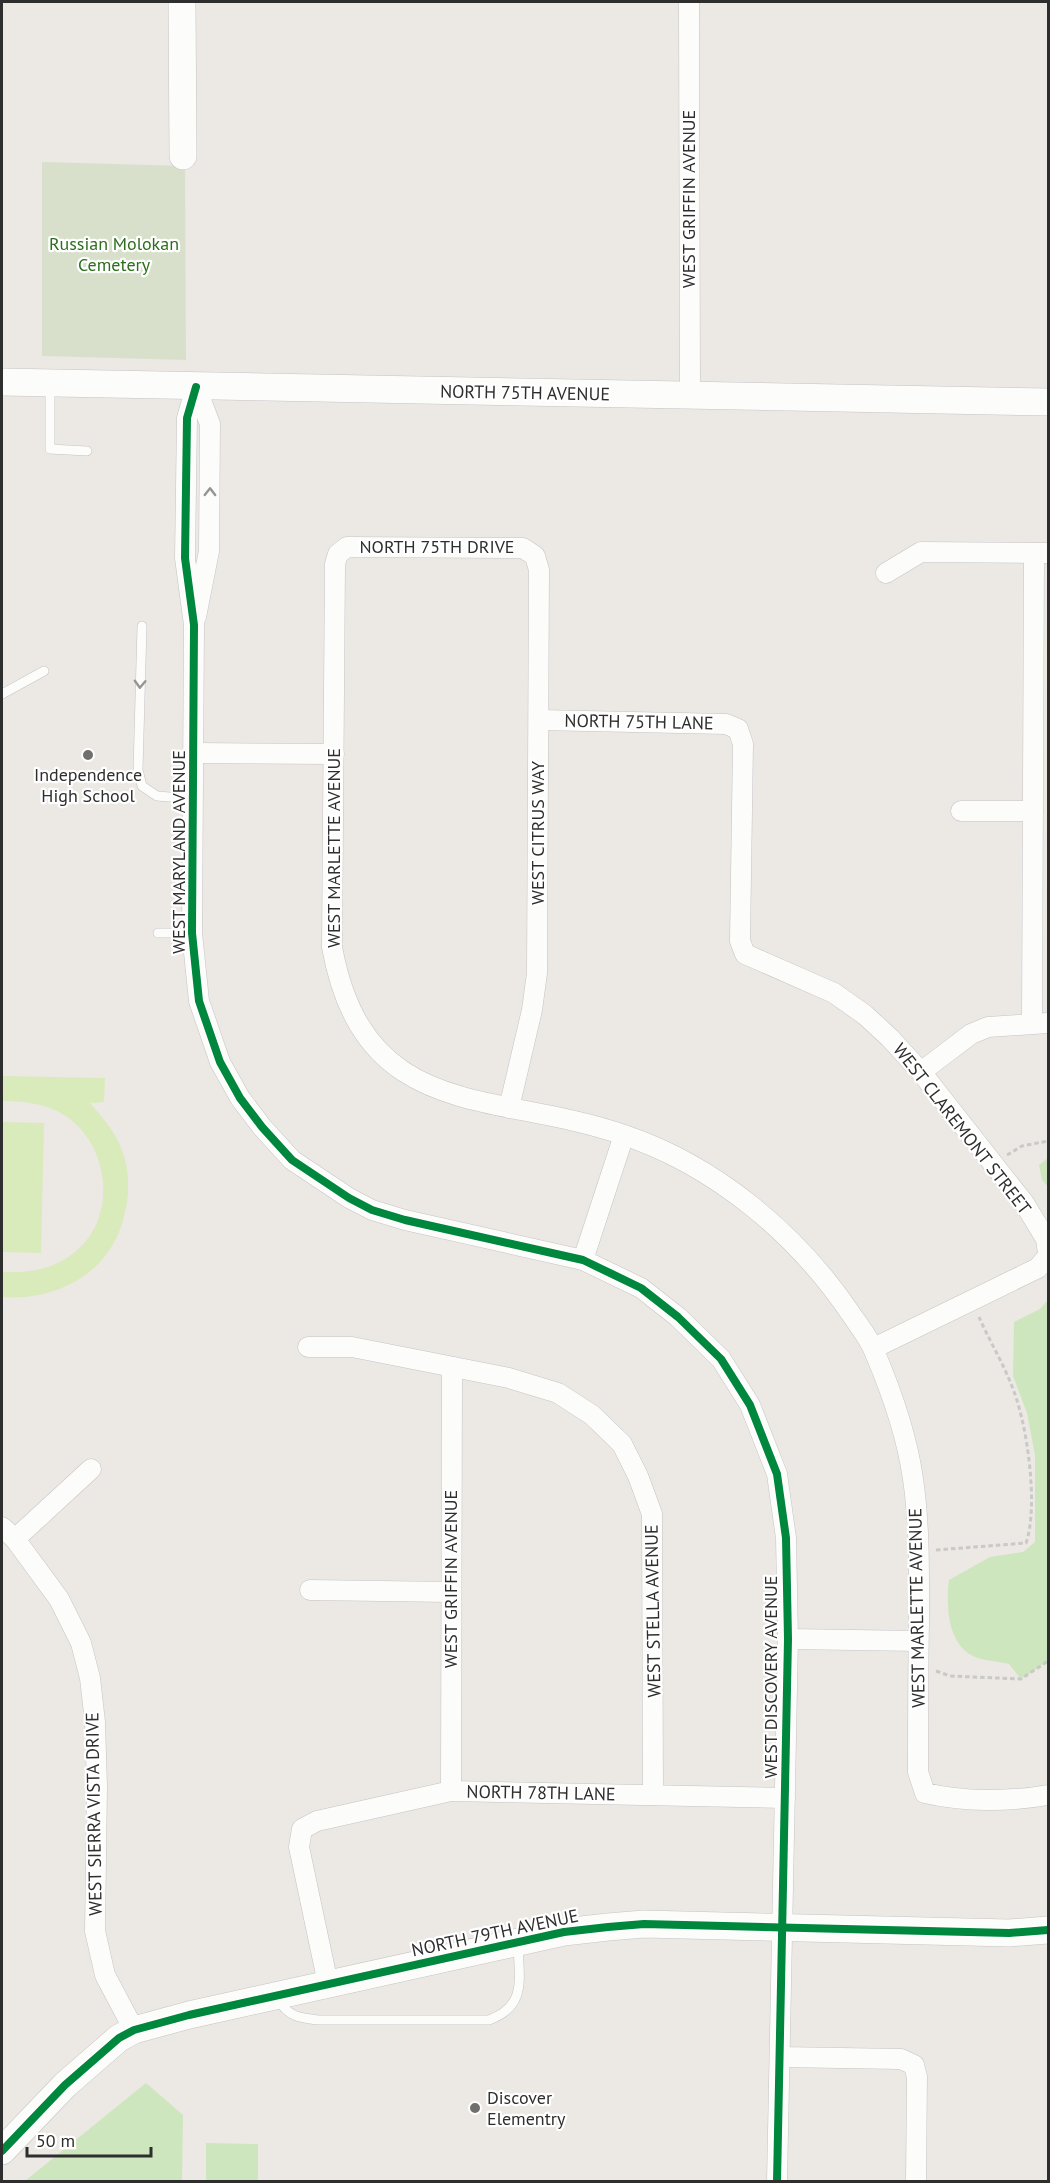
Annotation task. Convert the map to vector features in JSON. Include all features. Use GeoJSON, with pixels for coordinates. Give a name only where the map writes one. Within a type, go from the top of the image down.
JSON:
{"type":"FeatureCollection","features":[{"type":"Feature","properties":{"kind":"street"},"geometry":{"type":"LineString","coordinates":[[182,2],[183,156]]}},
{"type":"Feature","properties":{"kind":"street","name":"WEST GRIFFIN AVENUE"},"geometry":{"type":"LineString","coordinates":[[689,2],[690,396]]}},
{"type":"Feature","properties":{"kind":"street","name":"NORTH 75TH AVENUE"},"geometry":{"type":"LineString","coordinates":[[2,382],[1048,402]]}},
{"type":"Feature","properties":{"kind":"street","name":"WEST MARYLAND AVENUE"},"geometry":{"type":"LineString","coordinates":[[196,387],[210,424],[210,447],[209,551],[206,578],[194,625],[192,933],[199,1001],[220,1062],[256,1120],[292,1160],[328,1185],[372,1209],[456,1234],[583,1260]]}},
{"type":"Feature","properties":{"kind":"street","name":"NORTH 75TH DRIVE"},"geometry":{"type":"LineString","coordinates":[[338,554],[347,547],[523,548],[535,556]]}},
{"type":"Feature","properties":{"kind":"street"},"geometry":{"type":"LineString","coordinates":[[886,573],[921,552],[1041,553],[1034,811],[1040,1023],[988,1027],[971,1034],[921,1072]]}},
{"type":"Feature","properties":{"kind":"street","name":"WEST MARLETTE AVENUE"},"geometry":{"type":"LineString","coordinates":[[338,554],[335,564],[332,947],[339,982],[354,1018],[374,1044],[398,1068],[424,1085],[457,1097],[624,1135],[675,1157],[728,1188],[767,1218],[822,1275],[874,1348],[897,1409],[913,1477],[920,1551],[918,1772],[925,1793],[944,1797],[983,1799],[1048,1795]]}},
{"type":"Feature","properties":{"kind":"street","name":"WEST CITRUS WAY"},"geometry":{"type":"LineString","coordinates":[[509,1108],[532,1010],[537,973],[539,570],[535,556]]}},
{"type":"Feature","properties":{"kind":"street","name":"NORTH 75TH LANE"},"geometry":{"type":"LineString","coordinates":[[539,720],[726,724],[738,729]]}},
{"type":"Feature","properties":{"kind":"street","name":"WEST CLAREMONT STREET"},"geometry":{"type":"LineString","coordinates":[[738,729],[743,744],[740,941],[745,954],[834,993],[865,1015],[890,1038],[921,1072],[1024,1203],[1046,1239],[1048,1254]]}},
{"type":"Feature","properties":{"kind":"street"},"geometry":{"type":"LineString","coordinates":[[194,753],[334,754]]}},
{"type":"Feature","properties":{"kind":"street"},"geometry":{"type":"LineString","coordinates":[[961,811],[1034,811]]}},
{"type":"Feature","properties":{"kind":"street"},"geometry":{"type":"LineString","coordinates":[[583,1260],[624,1135]]}},
{"type":"Feature","properties":{"kind":"street"},"geometry":{"type":"LineString","coordinates":[[874,1348],[1038,1268],[1048,1254]]}},
{"type":"Feature","properties":{"kind":"street","name":"WEST DISCOVERY AVENUE"},"geometry":{"type":"LineString","coordinates":[[583,1260],[641,1288],[678,1317],[721,1359],[750,1405],[769,1448],[783,1503],[788,1640],[777,2181]]}},
{"type":"Feature","properties":{"kind":"street","name":"WEST STELLA AVENUE"},"geometry":{"type":"LineString","coordinates":[[308,1347],[352,1347],[509,1378],[558,1393],[592,1416],[622,1444],[638,1476],[652,1515],[654,1557],[653,1795]]}},
{"type":"Feature","properties":{"kind":"street","name":"WEST GRIFFIN AVENUE"},"geometry":{"type":"LineString","coordinates":[[451,1791],[452,1367]]}},
{"type":"Feature","properties":{"kind":"street"},"geometry":{"type":"LineString","coordinates":[[8,1533],[91,1469]]}},
{"type":"Feature","properties":{"kind":"street","name":"WEST SIERRA VISTA DRIVE"},"geometry":{"type":"LineString","coordinates":[[8,1533],[59,1599],[81,1643],[90,1678],[98,1786],[95,1931],[105,1975],[134,2030]]}},
{"type":"Feature","properties":{"kind":"street"},"geometry":{"type":"LineString","coordinates":[[310,1590],[451,1592]]}},
{"type":"Feature","properties":{"kind":"street"},"geometry":{"type":"LineString","coordinates":[[788,1640],[918,1641]]}},
{"type":"Feature","properties":{"kind":"street","name":"NORTH 78TH LANE"},"geometry":{"type":"LineString","coordinates":[[328,1984],[299,1847],[302,1829],[317,1821],[451,1791],[785,1798]]}},
{"type":"Feature","properties":{"kind":"street","name":"NORTH 79TH AVENUE"},"geometry":{"type":"LineString","coordinates":[[3,2145],[65,2085],[120,2038],[134,2030],[275,1996],[564,1932],[644,1924],[1009,1933],[1048,1930]]}},
{"type":"Feature","properties":{"kind":"street"},"geometry":{"type":"LineString","coordinates":[[780,2057],[901,2059],[914,2065],[917,2077],[916,2181]]}},
{"type":"Feature","properties":{"kind":"lane"},"geometry":{"type":"LineString","coordinates":[[50,383],[50,449],[87,451]]}},
{"type":"Feature","properties":{"kind":"lane"},"geometry":{"type":"LineString","coordinates":[[142,626],[138,770],[142,786],[157,796],[194,799]]}},
{"type":"Feature","properties":{"kind":"lane"},"geometry":{"type":"LineString","coordinates":[[2,694],[44,671]]}},
{"type":"Feature","properties":{"kind":"lane"},"geometry":{"type":"LineString","coordinates":[[158,933],[192,933]]}},
{"type":"Feature","properties":{"kind":"lane"},"geometry":{"type":"LineString","coordinates":[[275,1996],[285,2011],[298,2018],[489,2020],[504,2014],[514,2004],[519,1984],[518,1942]]}},
{"type":"Feature","properties":{"kind":"path"},"geometry":{"type":"LineString","coordinates":[[993,1164],[1022,1146],[1048,1141]]}},
{"type":"Feature","properties":{"kind":"path"},"geometry":{"type":"LineString","coordinates":[[920,1551],[1026,1543],[1031,1529],[1030,1467],[1025,1435],[1012,1384],[971,1301]]}},
{"type":"Feature","properties":{"kind":"path"},"geometry":{"type":"LineString","coordinates":[[918,1665],[950,1676],[1021,1679],[1048,1661]]}},
{"type":"Feature","properties":{"kind":"green space","name":"Russian Molokan Cemetery"},"geometry":{"type":"Polygon","coordinates":[[[42,162],[185,166],[186,360],[42,356],[42,162]]]}},
{"type":"Feature","properties":{"kind":"green space"},"geometry":{"type":"Polygon","coordinates":[[[2,1076],[105,1078],[104,1102],[90,1103],[115,1135],[124,1156],[127,1173],[128,1190],[124,1216],[117,1236],[107,1253],[94,1268],[79,1279],[42,1294],[22,1297],[2,1297],[2,1272],[22,1272],[49,1267],[75,1252],[89,1237],[99,1219],[103,1199],[103,1178],[98,1158],[89,1140],[76,1124],[59,1112],[45,1106],[2,1101],[2,1076]]]}},
{"type":"Feature","properties":{"kind":"green space"},"geometry":{"type":"Polygon","coordinates":[[[2,1122],[44,1123],[41,1253],[2,1252],[2,1122]]]}},
{"type":"Feature","properties":{"kind":"green space"},"geometry":{"type":"Polygon","coordinates":[[[1048,1158],[1048,1187],[1042,1180],[1039,1165],[1048,1158]]]}},
{"type":"Feature","properties":{"kind":"green space"},"geometry":{"type":"Polygon","coordinates":[[[1048,1300],[1048,1661],[1021,1679],[1009,1664],[981,1659],[964,1650],[953,1633],[950,1622],[948,1590],[949,1580],[990,1557],[1023,1552],[1035,1542],[1035,1455],[1027,1413],[1013,1376],[1014,1322],[1040,1309],[1048,1300]]]}},
{"type":"Feature","properties":{"kind":"green space"},"geometry":{"type":"Polygon","coordinates":[[[146,2083],[183,2115],[182,2181],[25,2181],[146,2083]]]}},
{"type":"Feature","properties":{"kind":"green space"},"geometry":{"type":"Polygon","coordinates":[[[206,2143],[258,2144],[258,2181],[206,2181],[206,2143]]]}},
{"type":"Feature","properties":{"kind":"cycle path"},"geometry":{"type":"LineString","coordinates":[[196,387],[187,418],[185,558],[194,625],[192,933],[199,1001],[220,1062],[240,1098],[292,1160],[349,1198],[372,1210],[405,1220],[583,1260],[641,1288],[678,1317],[721,1359],[750,1405],[777,1474],[786,1538],[788,1639],[777,2182]]}},
{"type":"Feature","properties":{"kind":"cycle path"},"geometry":{"type":"LineString","coordinates":[[2,2151],[65,2085],[119,2038],[134,2030],[189,2015],[564,1932],[644,1924],[1009,1933],[1048,1930]]}},
{"type":"Feature","properties":{"kind":"place","name":"Independence High School"},"geometry":{"type":"Point","coordinates":[88,755]}},
{"type":"Feature","properties":{"kind":"place","name":"Discover Elementry"},"geometry":{"type":"Point","coordinates":[475,2108]}}]}
